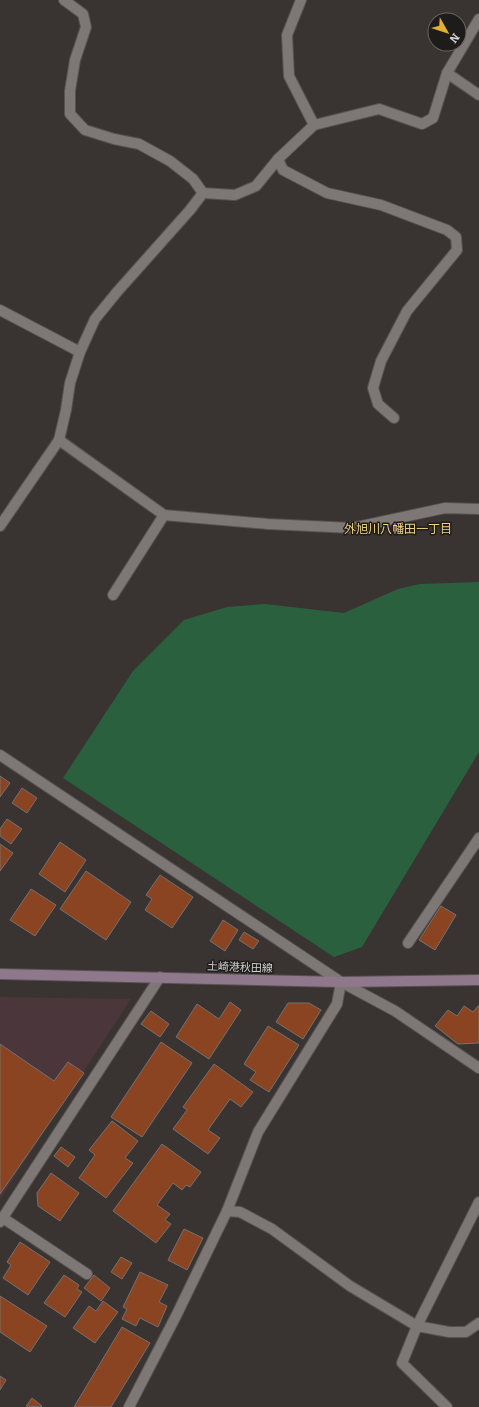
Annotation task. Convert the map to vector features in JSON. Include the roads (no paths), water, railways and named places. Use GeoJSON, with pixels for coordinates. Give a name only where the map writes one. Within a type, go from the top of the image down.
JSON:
{"type":"FeatureCollection","features":[{"type":"Feature","properties":{"kind":"main road","name":"土崎港秋田線"},"geometry":{"type":"LineString","coordinates":[[0,974],[341,982],[479,980]]}},
{"type":"Feature","properties":{"kind":"street"},"geometry":{"type":"LineString","coordinates":[[64,0],[83,14],[86,27],[75,60],[70,91],[70,114],[85,130],[114,139],[138,144],[170,161],[193,179],[203,193]]}},
{"type":"Feature","properties":{"kind":"street"},"geometry":{"type":"LineString","coordinates":[[301,0],[287,35],[289,76],[314,125]]}},
{"type":"Feature","properties":{"kind":"street"},"geometry":{"type":"LineString","coordinates":[[203,193],[235,195],[256,186],[278,159],[314,125],[380,109],[422,124],[433,118],[447,74],[479,19]]}},
{"type":"Feature","properties":{"kind":"street"},"geometry":{"type":"LineString","coordinates":[[447,74],[479,95]]}},
{"type":"Feature","properties":{"kind":"street"},"geometry":{"type":"LineString","coordinates":[[278,159],[283,170],[327,193],[381,205],[447,230],[456,238],[457,250],[407,311],[381,361],[373,388],[378,404],[394,418]]}},
{"type":"Feature","properties":{"kind":"street"},"geometry":{"type":"LineString","coordinates":[[0,526],[59,440],[70,383],[80,352],[95,319],[203,193]]}},
{"type":"Feature","properties":{"kind":"street"},"geometry":{"type":"LineString","coordinates":[[0,310],[80,352]]}},
{"type":"Feature","properties":{"kind":"street"},"geometry":{"type":"LineString","coordinates":[[59,440],[164,515],[268,524],[352,528],[445,508],[479,509]]}},
{"type":"Feature","properties":{"kind":"street"},"geometry":{"type":"LineString","coordinates":[[113,595],[164,515]]}},
{"type":"Feature","properties":{"kind":"street"},"geometry":{"type":"LineString","coordinates":[[0,755],[341,982],[395,1011],[479,1068]]}},
{"type":"Feature","properties":{"kind":"street"},"geometry":{"type":"LineString","coordinates":[[408,943],[479,838]]}},
{"type":"Feature","properties":{"kind":"street"},"geometry":{"type":"LineString","coordinates":[[87,1274],[1,1220],[160,977]]}},
{"type":"Feature","properties":{"kind":"street"},"geometry":{"type":"LineString","coordinates":[[128,1407],[176,1316],[227,1211],[258,1132],[337,1004],[341,982]]}},
{"type":"Feature","properties":{"kind":"street"},"geometry":{"type":"LineString","coordinates":[[447,1407],[402,1363],[417,1326],[479,1202]]}},
{"type":"Feature","properties":{"kind":"street"},"geometry":{"type":"LineString","coordinates":[[227,1211],[240,1212],[272,1229],[350,1286],[417,1326],[449,1332],[466,1332],[479,1323]]}},
{"type":"Feature","properties":{"kind":"district","name":"外旭川八幡田一丁目"},"geometry":{"type":"Point","coordinates":[398,529]}}]}
